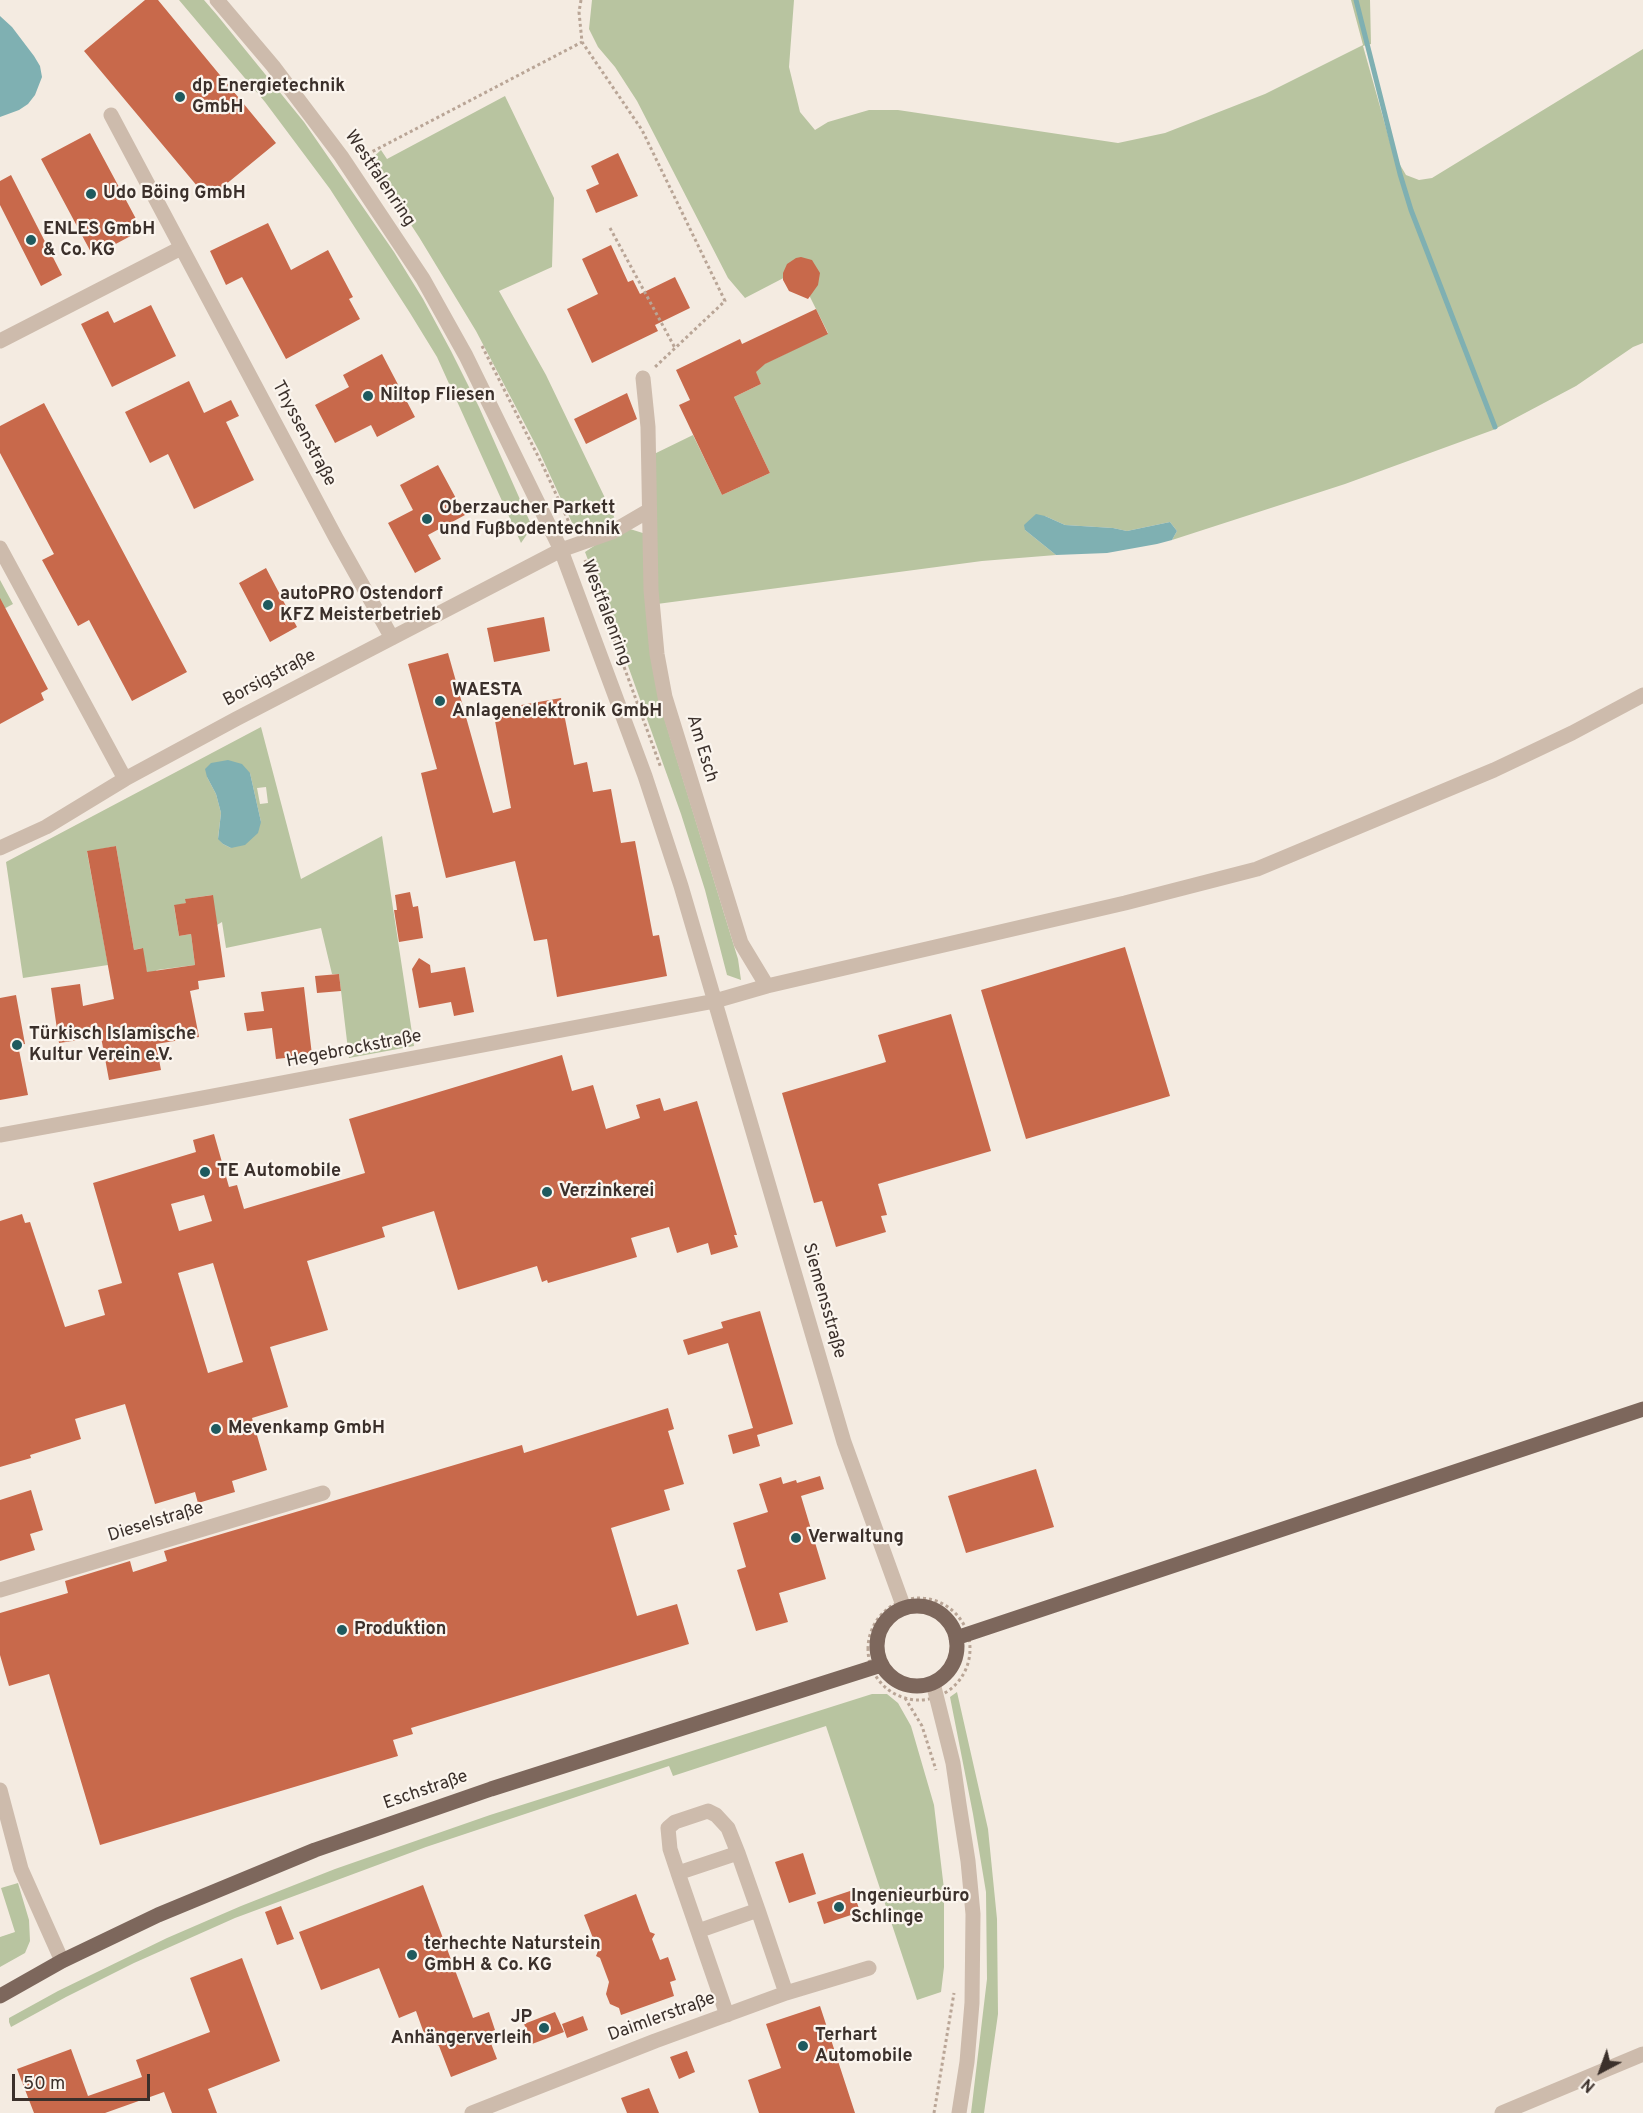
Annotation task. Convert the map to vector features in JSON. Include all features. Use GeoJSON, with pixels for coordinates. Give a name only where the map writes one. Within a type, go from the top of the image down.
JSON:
{"type":"FeatureCollection","features":[{"type":"Feature","properties":{"kind":"main road"},"geometry":{"type":"LineString","coordinates":[[962,1637],[1643,1409]]}},
{"type":"Feature","properties":{"kind":"main road"},"geometry":{"type":"LineString","coordinates":[[902,1604],[924,1607],[943,1615],[962,1637],[952,1665],[934,1691],[903,1684],[876,1666],[877,1638],[882,1625],[902,1604]]}},
{"type":"Feature","properties":{"kind":"main road","name":"Eschstraße"},"geometry":{"type":"LineString","coordinates":[[0,1995],[62,1961],[158,1915],[315,1850],[491,1789],[876,1666]]}},
{"type":"Feature","properties":{"kind":"street","name":"Westfalenring"},"geometry":{"type":"LineString","coordinates":[[217,0],[273,66],[347,165],[423,279],[466,356],[561,550],[645,776],[715,1001]]}},
{"type":"Feature","properties":{"kind":"street","name":"Thyssenstraße"},"geometry":{"type":"LineString","coordinates":[[111,115],[336,538],[392,638]]}},
{"type":"Feature","properties":{"kind":"street"},"geometry":{"type":"LineString","coordinates":[[0,341],[181,248]]}},
{"type":"Feature","properties":{"kind":"street","name":"Am Esch"},"geometry":{"type":"LineString","coordinates":[[643,378],[648,428],[651,590],[657,654],[665,697],[741,943],[767,986]]}},
{"type":"Feature","properties":{"kind":"street"},"geometry":{"type":"LineString","coordinates":[[561,550],[612,532],[648,511]]}},
{"type":"Feature","properties":{"kind":"street"},"geometry":{"type":"LineString","coordinates":[[0,548],[125,779]]}},
{"type":"Feature","properties":{"kind":"street","name":"Borsigstraße"},"geometry":{"type":"LineString","coordinates":[[0,848],[46,827],[125,779],[561,550]]}},
{"type":"Feature","properties":{"kind":"street","name":"Hegebrockstraße"},"geometry":{"type":"LineString","coordinates":[[0,1135],[715,1001],[767,986],[1125,903],[1257,869],[1494,770],[1572,733],[1643,695]]}},
{"type":"Feature","properties":{"kind":"street","name":"Siemensstraße"},"geometry":{"type":"LineString","coordinates":[[715,1001],[844,1442],[902,1604]]}},
{"type":"Feature","properties":{"kind":"street","name":"Dieselstraße"},"geometry":{"type":"LineString","coordinates":[[0,1590],[323,1492]]}},
{"type":"Feature","properties":{"kind":"street"},"geometry":{"type":"LineString","coordinates":[[934,1691],[960,1804],[973,1914],[972,2003],[967,2062],[959,2113]]}},
{"type":"Feature","properties":{"kind":"street"},"geometry":{"type":"LineString","coordinates":[[0,1790],[21,1869],[62,1961]]}},
{"type":"Feature","properties":{"kind":"street"},"geometry":{"type":"LineString","coordinates":[[727,2015],[670,1849],[668,1828],[675,1822],[708,1810],[728,1828],[786,1993]]}},
{"type":"Feature","properties":{"kind":"street"},"geometry":{"type":"LineString","coordinates":[[678,1873],[738,1852]]}},
{"type":"Feature","properties":{"kind":"street"},"geometry":{"type":"LineString","coordinates":[[698,1931],[758,1910]]}},
{"type":"Feature","properties":{"kind":"street","name":"Daimlerstraße"},"geometry":{"type":"LineString","coordinates":[[472,2113],[613,2057],[786,1993],[869,1968]]}},
{"type":"Feature","properties":{"kind":"street"},"geometry":{"type":"LineString","coordinates":[[1502,2113],[1643,2054]]}},
{"type":"Feature","properties":{"kind":"path"},"geometry":{"type":"LineString","coordinates":[[581,0],[579,12],[582,42],[642,130],[725,301],[643,378]]}},
{"type":"Feature","properties":{"kind":"path"},"geometry":{"type":"LineString","coordinates":[[347,165],[582,42]]}},
{"type":"Feature","properties":{"kind":"path"},"geometry":{"type":"LineString","coordinates":[[610,228],[675,348]]}},
{"type":"Feature","properties":{"kind":"path"},"geometry":{"type":"LineString","coordinates":[[917,1597],[936,1600],[952,1609],[963,1621],[962,1637],[971,1651],[969,1665],[963,1677],[948,1692],[934,1691],[920,1701],[890,1692],[878,1680],[876,1666],[868,1644],[873,1626],[883,1612],[917,1597]]}},
{"type":"Feature","properties":{"kind":"path"},"geometry":{"type":"LineString","coordinates":[[905,1698],[922,1726],[938,1777]]}},
{"type":"Feature","properties":{"kind":"path"},"geometry":{"type":"LineString","coordinates":[[934,2113],[955,1987]]}},
{"type":"Feature","properties":{"kind":"green space"},"geometry":{"type":"Polygon","coordinates":[[[179,0],[204,0],[217,15],[304,122],[394,252],[451,351],[479,407],[530,522],[530,530],[521,543],[437,357],[410,313],[330,189],[265,102],[179,0]]]}},
{"type":"Feature","properties":{"kind":"green space"},"geometry":{"type":"Polygon","coordinates":[[[592,0],[794,0],[789,67],[800,112],[815,130],[828,122],[869,110],[898,110],[1118,143],[1165,133],[1265,94],[1363,45],[1351,0],[1370,0],[1371,44],[1363,46],[1393,153],[1406,175],[1419,180],[1432,178],[1643,49],[1643,343],[1633,347],[1576,386],[1493,430],[1345,484],[1172,540],[1177,531],[1170,522],[1127,531],[1065,525],[1045,516],[1025,530],[1056,555],[982,561],[657,604],[652,455],[693,435],[722,495],[770,473],[734,397],[761,384],[754,369],[828,333],[797,271],[745,298],[728,278],[637,101],[615,67],[598,47],[589,29],[592,0]]]}},
{"type":"Feature","properties":{"kind":"green space"},"geometry":{"type":"Polygon","coordinates":[[[505,96],[554,198],[552,267],[499,291],[546,375],[617,523],[579,538],[539,451],[476,331],[419,237],[369,161],[381,150],[387,159],[505,96]]]}},
{"type":"Feature","properties":{"kind":"green space"},"geometry":{"type":"Polygon","coordinates":[[[630,529],[646,534],[659,701],[738,959],[741,980],[727,975],[705,890],[681,814],[585,552],[600,542],[630,529]]]}},
{"type":"Feature","properties":{"kind":"green space"},"geometry":{"type":"Polygon","coordinates":[[[0,580],[13,604],[0,611],[0,580]]]}},
{"type":"Feature","properties":{"kind":"green space"},"geometry":{"type":"Polygon","coordinates":[[[261,727],[301,879],[382,836],[414,1046],[349,1058],[339,974],[332,974],[321,928],[226,948],[222,922],[217,925],[212,895],[186,899],[186,903],[174,906],[179,936],[191,934],[195,965],[157,970],[148,978],[142,948],[134,950],[116,846],[87,852],[108,965],[23,978],[6,862],[261,727]],[[250,773],[207,777],[216,794],[221,813],[218,838],[231,848],[261,822],[250,773]],[[266,787],[257,788],[260,804],[268,803],[266,787]]]}},
{"type":"Feature","properties":{"kind":"green space"},"geometry":{"type":"Polygon","coordinates":[[[957,1692],[988,1829],[997,1919],[998,2014],[984,2113],[971,2113],[987,1979],[986,1892],[950,1697],[957,1692]]]}},
{"type":"Feature","properties":{"kind":"green space"},"geometry":{"type":"Polygon","coordinates":[[[872,1694],[887,1694],[898,1703],[911,1726],[934,1805],[944,1889],[944,1967],[941,1992],[917,2000],[826,1726],[673,1776],[669,1766],[426,1847],[235,1918],[134,1963],[11,2027],[9,2022],[9,2018],[58,1991],[167,1938],[335,1869],[490,1815],[872,1694]]]}},
{"type":"Feature","properties":{"kind":"green space"},"geometry":{"type":"Polygon","coordinates":[[[18,1883],[29,1920],[30,1941],[25,1953],[0,1967],[0,1937],[15,1932],[1,1888],[18,1883]]]}},
{"type":"Feature","properties":{"kind":"water"},"geometry":{"type":"Polygon","coordinates":[[[0,16],[12,27],[34,56],[40,66],[42,77],[35,95],[28,104],[0,117],[0,16]]]}},
{"type":"Feature","properties":{"kind":"water"},"geometry":{"type":"Polygon","coordinates":[[[1036,514],[1065,525],[1127,531],[1170,522],[1177,531],[1172,540],[1157,544],[1107,553],[1056,555],[1025,530],[1024,525],[1036,514]]]}},
{"type":"Feature","properties":{"kind":"water"},"geometry":{"type":"Polygon","coordinates":[[[228,760],[242,764],[250,773],[261,822],[258,833],[245,845],[231,848],[218,839],[221,813],[205,769],[211,763],[228,760]]]}},
{"type":"Feature","properties":{"kind":"building","name":"dp Energietechnik GmbH"},"geometry":{"type":"Polygon","coordinates":[[[145,0],[158,0],[276,143],[208,199],[84,51],[145,0]]]}},
{"type":"Feature","properties":{"kind":"building","name":"Udo Böing GmbH"},"geometry":{"type":"Polygon","coordinates":[[[90,133],[142,230],[93,256],[41,159],[90,133]]]}},
{"type":"Feature","properties":{"kind":"building"},"geometry":{"type":"Polygon","coordinates":[[[618,153],[638,196],[596,213],[586,190],[599,184],[591,166],[618,153]]]}},
{"type":"Feature","properties":{"kind":"building","name":"ENLES GmbH & Co. KG"},"geometry":{"type":"Polygon","coordinates":[[[11,175],[62,275],[41,286],[0,205],[0,181],[11,175]]]}},
{"type":"Feature","properties":{"kind":"building"},"geometry":{"type":"Polygon","coordinates":[[[268,223],[291,270],[328,250],[353,297],[349,299],[360,319],[286,359],[242,277],[226,285],[210,251],[268,223]]]}},
{"type":"Feature","properties":{"kind":"building"},"geometry":{"type":"Polygon","coordinates":[[[611,245],[628,282],[633,280],[640,294],[675,277],[690,308],[655,325],[658,331],[592,363],[567,309],[598,294],[582,259],[611,245]]]}},
{"type":"Feature","properties":{"kind":"building"},"geometry":{"type":"Polygon","coordinates":[[[801,257],[812,260],[820,273],[818,285],[808,299],[789,291],[783,280],[787,264],[801,257]]]}},
{"type":"Feature","properties":{"kind":"building"},"geometry":{"type":"Polygon","coordinates":[[[151,305],[176,356],[112,387],[81,324],[108,311],[114,323],[151,305]]]}},
{"type":"Feature","properties":{"kind":"building"},"geometry":{"type":"Polygon","coordinates":[[[816,309],[828,334],[765,364],[756,372],[761,384],[734,397],[770,473],[722,495],[679,405],[690,400],[676,370],[740,339],[742,344],[816,309]]]}},
{"type":"Feature","properties":{"kind":"building","name":"Niltop Fliesen"},"geometry":{"type":"Polygon","coordinates":[[[382,354],[415,417],[377,437],[371,425],[335,443],[315,405],[349,387],[343,375],[382,354]]]}},
{"type":"Feature","properties":{"kind":"building"},"geometry":{"type":"Polygon","coordinates":[[[189,381],[204,413],[231,400],[239,416],[226,422],[254,480],[194,509],[168,454],[150,463],[125,412],[189,381]]]}},
{"type":"Feature","properties":{"kind":"building"},"geometry":{"type":"Polygon","coordinates":[[[627,393],[637,419],[586,444],[574,419],[627,393]]]}},
{"type":"Feature","properties":{"kind":"building"},"geometry":{"type":"Polygon","coordinates":[[[44,403],[187,672],[132,701],[89,620],[78,626],[42,560],[54,554],[0,453],[0,426],[44,403]]]}},
{"type":"Feature","properties":{"kind":"building","name":"Oberzaucher Parkett und Fußbodentechnik"},"geometry":{"type":"Polygon","coordinates":[[[438,465],[465,515],[428,535],[441,559],[415,573],[388,523],[413,510],[400,485],[438,465]]]}},
{"type":"Feature","properties":{"kind":"building","name":"autoPRO Ostendorf KFZ Meisterbetrieb"},"geometry":{"type":"Polygon","coordinates":[[[266,568],[297,627],[270,642],[239,583],[266,568]]]}},
{"type":"Feature","properties":{"kind":"building"},"geometry":{"type":"Polygon","coordinates":[[[0,598],[48,689],[41,693],[44,700],[0,724],[0,598]]]}},
{"type":"Feature","properties":{"kind":"building"},"geometry":{"type":"Polygon","coordinates":[[[544,617],[550,651],[494,662],[487,628],[544,617]]]}},
{"type":"Feature","properties":{"kind":"building"},"geometry":{"type":"Polygon","coordinates":[[[448,653],[493,813],[511,808],[493,710],[561,698],[574,765],[587,762],[593,792],[611,789],[621,843],[635,841],[653,936],[659,935],[667,976],[557,997],[547,939],[534,941],[515,861],[446,878],[421,773],[437,769],[408,664],[448,653]]]}},
{"type":"Feature","properties":{"kind":"building"},"geometry":{"type":"Polygon","coordinates":[[[116,846],[134,950],[143,948],[147,972],[195,965],[191,934],[179,936],[174,905],[186,903],[185,899],[213,895],[225,977],[198,981],[199,989],[190,991],[199,1037],[156,1044],[161,1070],[109,1080],[101,1037],[59,1043],[51,988],[80,984],[83,1006],[114,999],[87,851],[116,846]]]}},
{"type":"Feature","properties":{"kind":"building"},"geometry":{"type":"Polygon","coordinates":[[[410,892],[413,907],[418,906],[423,938],[399,942],[394,910],[397,910],[395,895],[410,892]]]}},
{"type":"Feature","properties":{"kind":"building"},"geometry":{"type":"Polygon","coordinates":[[[1125,947],[1170,1096],[1026,1139],[981,990],[1125,947]]]}},
{"type":"Feature","properties":{"kind":"building"},"geometry":{"type":"Polygon","coordinates":[[[419,958],[430,965],[431,973],[465,967],[474,1012],[454,1016],[451,1002],[419,1008],[412,969],[419,958]]]}},
{"type":"Feature","properties":{"kind":"building"},"geometry":{"type":"Polygon","coordinates":[[[339,974],[341,991],[317,993],[315,976],[339,974]]]}},
{"type":"Feature","properties":{"kind":"building"},"geometry":{"type":"Polygon","coordinates":[[[304,987],[312,1055],[276,1059],[272,1028],[247,1031],[244,1013],[264,1011],[261,992],[304,987]]]}},
{"type":"Feature","properties":{"kind":"building"},"geometry":{"type":"Polygon","coordinates":[[[16,995],[25,1044],[18,1045],[28,1095],[0,1100],[0,998],[16,995]]]}},
{"type":"Feature","properties":{"kind":"building"},"geometry":{"type":"Polygon","coordinates":[[[951,1014],[991,1151],[878,1184],[887,1215],[881,1216],[886,1232],[836,1247],[822,1201],[814,1203],[782,1093],[886,1062],[878,1035],[951,1014]]]}},
{"type":"Feature","properties":{"kind":"building"},"geometry":{"type":"Polygon","coordinates":[[[562,1055],[572,1091],[593,1085],[606,1129],[640,1118],[636,1105],[660,1098],[664,1111],[697,1101],[737,1235],[734,1235],[738,1247],[711,1255],[708,1243],[677,1253],[669,1227],[631,1238],[637,1257],[548,1283],[547,1280],[542,1282],[537,1266],[458,1290],[434,1211],[382,1227],[385,1237],[307,1261],[328,1330],[270,1347],[288,1407],[252,1418],[267,1470],[232,1481],[235,1492],[198,1503],[195,1492],[155,1504],[125,1404],[75,1419],[81,1439],[0,1467],[0,1221],[22,1214],[25,1223],[30,1222],[65,1327],[105,1315],[98,1290],[122,1283],[93,1183],[196,1152],[193,1140],[214,1134],[229,1187],[237,1185],[244,1209],[365,1173],[349,1119],[562,1055]],[[204,1195],[171,1204],[179,1231],[212,1221],[204,1195]],[[213,1263],[178,1273],[208,1373],[243,1362],[213,1263]]]}},
{"type":"Feature","properties":{"kind":"building"},"geometry":{"type":"Polygon","coordinates":[[[760,1311],[793,1424],[757,1435],[760,1446],[733,1454],[728,1435],[753,1428],[728,1343],[688,1355],[683,1340],[723,1328],[721,1322],[760,1311]]]}},
{"type":"Feature","properties":{"kind":"building","name":"Produktion"},"geometry":{"type":"Polygon","coordinates":[[[668,1408],[674,1429],[668,1431],[684,1484],[664,1490],[670,1510],[611,1528],[637,1616],[677,1604],[689,1644],[411,1728],[413,1734],[393,1740],[398,1756],[100,1845],[49,1674],[9,1686],[0,1655],[0,1613],[68,1593],[65,1581],[130,1561],[133,1572],[167,1561],[164,1551],[522,1445],[524,1453],[668,1408]]]}},
{"type":"Feature","properties":{"kind":"building"},"geometry":{"type":"Polygon","coordinates":[[[1036,1469],[1054,1527],[966,1553],[948,1496],[1036,1469]]]}},
{"type":"Feature","properties":{"kind":"building"},"geometry":{"type":"Polygon","coordinates":[[[820,1476],[824,1489],[801,1496],[826,1579],[779,1593],[788,1622],[756,1631],[737,1570],[746,1567],[733,1523],[768,1512],[759,1484],[781,1477],[783,1484],[796,1480],[797,1483],[820,1476]]]}},
{"type":"Feature","properties":{"kind":"building"},"geometry":{"type":"Polygon","coordinates":[[[31,1490],[43,1530],[30,1534],[35,1550],[0,1561],[0,1500],[31,1490]]]}},
{"type":"Feature","properties":{"kind":"building"},"geometry":{"type":"Polygon","coordinates":[[[803,1853],[816,1894],[789,1903],[775,1862],[803,1853]]]}},
{"type":"Feature","properties":{"kind":"building"},"geometry":{"type":"Polygon","coordinates":[[[423,1885],[473,2018],[489,2012],[495,2030],[487,2033],[497,2059],[451,2077],[439,2046],[426,2039],[416,2011],[399,2018],[379,1968],[321,1990],[299,1932],[423,1885]]]}},
{"type":"Feature","properties":{"kind":"building","name":"Ingenieurbüro Schlinge"},"geometry":{"type":"Polygon","coordinates":[[[853,1890],[860,1912],[824,1924],[817,1902],[853,1890]]]}},
{"type":"Feature","properties":{"kind":"building"},"geometry":{"type":"Polygon","coordinates":[[[636,1894],[650,1932],[655,1934],[652,1939],[660,1960],[668,1957],[676,1980],[670,1982],[674,1996],[621,2015],[619,2008],[610,2004],[606,1994],[609,1982],[600,1958],[596,1956],[598,1951],[584,1915],[636,1894]]]}},
{"type":"Feature","properties":{"kind":"building"},"geometry":{"type":"Polygon","coordinates":[[[281,1906],[294,1939],[277,1945],[265,1912],[281,1906]]]}},
{"type":"Feature","properties":{"kind":"building"},"geometry":{"type":"Polygon","coordinates":[[[242,1958],[280,2061],[208,2089],[217,2113],[172,2113],[164,2092],[105,2113],[34,2113],[17,2069],[71,2049],[88,2096],[142,2077],[136,2060],[210,2032],[190,1978],[242,1958]]]}},
{"type":"Feature","properties":{"kind":"building","name":"Terhart Automobile"},"geometry":{"type":"Polygon","coordinates":[[[820,2006],[855,2113],[759,2113],[748,2080],[781,2068],[766,2024],[820,2006]]]}},
{"type":"Feature","properties":{"kind":"building","name":"JP Anhängerverleih"},"geometry":{"type":"Polygon","coordinates":[[[555,2012],[564,2032],[532,2044],[524,2024],[555,2012]]]}},
{"type":"Feature","properties":{"kind":"building"},"geometry":{"type":"Polygon","coordinates":[[[583,2016],[588,2030],[567,2038],[562,2024],[583,2016]]]}},
{"type":"Feature","properties":{"kind":"building"},"geometry":{"type":"Polygon","coordinates":[[[687,2051],[695,2072],[679,2079],[670,2057],[687,2051]]]}},
{"type":"Feature","properties":{"kind":"building"},"geometry":{"type":"Polygon","coordinates":[[[649,2088],[659,2113],[627,2113],[621,2098],[649,2088]]]}},
{"type":"Feature","properties":{"kind":"waterway"},"geometry":{"type":"LineString","coordinates":[[1356,0],[1411,210],[1495,427]]}},
{"type":"Feature","properties":{"kind":"place","name":"dp Energietechnik GmbH"},"geometry":{"type":"Point","coordinates":[180,97]}},
{"type":"Feature","properties":{"kind":"place","name":"Udo Böing GmbH"},"geometry":{"type":"Point","coordinates":[91,194]}},
{"type":"Feature","properties":{"kind":"place","name":"ENLES GmbH & Co. KG"},"geometry":{"type":"Point","coordinates":[31,240]}},
{"type":"Feature","properties":{"kind":"place","name":"Niltop Fliesen"},"geometry":{"type":"Point","coordinates":[368,396]}},
{"type":"Feature","properties":{"kind":"place","name":"Oberzaucher Parkett und Fußbodentechnik"},"geometry":{"type":"Point","coordinates":[427,519]}},
{"type":"Feature","properties":{"kind":"place","name":"autoPRO Ostendorf KFZ Meisterbetrieb"},"geometry":{"type":"Point","coordinates":[268,605]}},
{"type":"Feature","properties":{"kind":"place","name":"WAESTA Anlagenelektronik GmbH"},"geometry":{"type":"Point","coordinates":[440,701]}},
{"type":"Feature","properties":{"kind":"place","name":"Türkisch Islamische Kultur Verein e.V."},"geometry":{"type":"Point","coordinates":[17,1045]}},
{"type":"Feature","properties":{"kind":"place","name":"TE Automobile"},"geometry":{"type":"Point","coordinates":[205,1172]}},
{"type":"Feature","properties":{"kind":"place","name":"Verzinkerei"},"geometry":{"type":"Point","coordinates":[547,1192]}},
{"type":"Feature","properties":{"kind":"place","name":"Mevenkamp GmbH"},"geometry":{"type":"Point","coordinates":[216,1429]}},
{"type":"Feature","properties":{"kind":"place","name":"Verwaltung"},"geometry":{"type":"Point","coordinates":[796,1538]}},
{"type":"Feature","properties":{"kind":"place","name":"Produktion"},"geometry":{"type":"Point","coordinates":[342,1630]}},
{"type":"Feature","properties":{"kind":"place","name":"Ingenieurbüro Schlinge"},"geometry":{"type":"Point","coordinates":[839,1907]}},
{"type":"Feature","properties":{"kind":"place","name":"terhechte Naturstein GmbH & Co. KG"},"geometry":{"type":"Point","coordinates":[412,1955]}},
{"type":"Feature","properties":{"kind":"place","name":"JP Anhängerverleih"},"geometry":{"type":"Point","coordinates":[544,2028]}},
{"type":"Feature","properties":{"kind":"place","name":"Terhart Automobile"},"geometry":{"type":"Point","coordinates":[803,2046]}}]}
